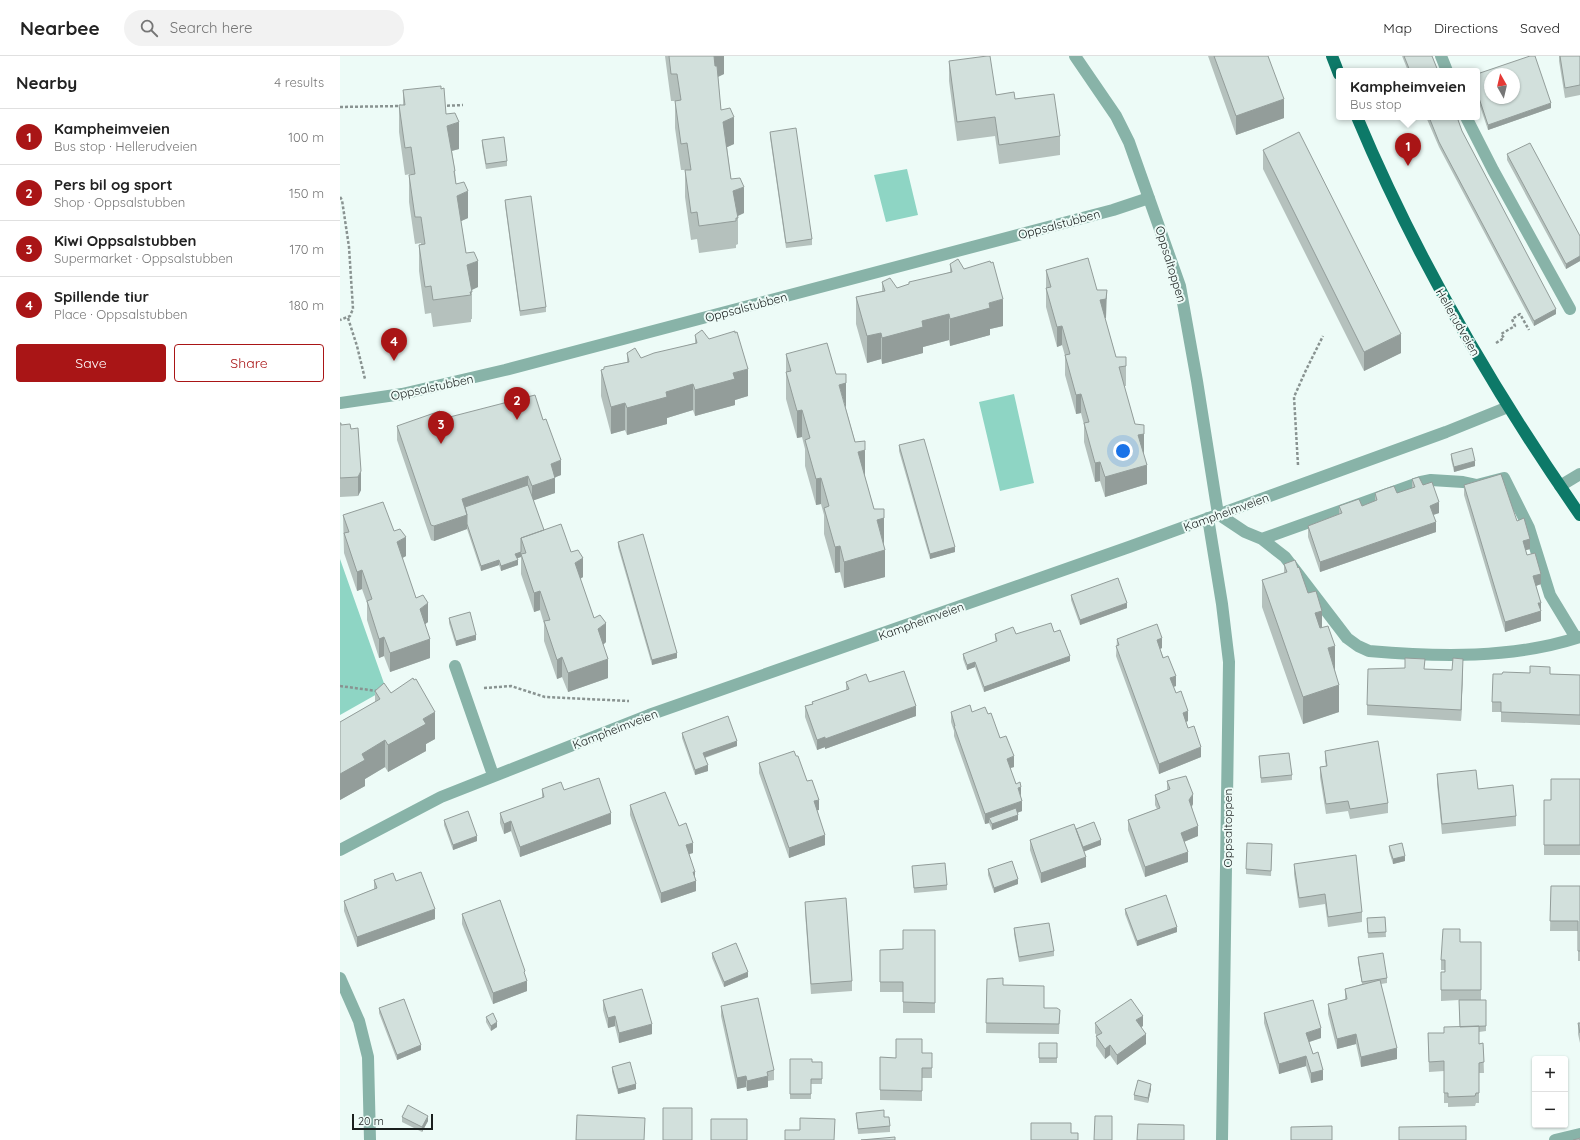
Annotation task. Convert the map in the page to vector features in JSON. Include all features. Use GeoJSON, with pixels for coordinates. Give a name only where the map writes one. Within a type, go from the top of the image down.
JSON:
{"type":"FeatureCollection","features":[{"type":"Feature","properties":{"kind":"main road"},"geometry":{"type":"LineString","coordinates":[[1332,56],[1337,68]]}},
{"type":"Feature","properties":{"kind":"main road","name":"Hellerudveien"},"geometry":{"type":"LineString","coordinates":[[1358,120],[1372,153],[1445,300],[1508,407],[1580,515]]}},
{"type":"Feature","properties":{"kind":"street","name":"Oppsaltoppen"},"geometry":{"type":"LineString","coordinates":[[1075,56],[1116,116],[1130,142],[1180,286],[1197,381],[1230,668],[1222,1140]]}},
{"type":"Feature","properties":{"kind":"street"},"geometry":{"type":"LineString","coordinates":[[1441,56],[1446,68]]}},
{"type":"Feature","properties":{"kind":"street"},"geometry":{"type":"LineString","coordinates":[[1468,120],[1493,170],[1570,309]]}},
{"type":"Feature","properties":{"kind":"street","name":"Oppsalstubben"},"geometry":{"type":"LineString","coordinates":[[340,403],[402,394],[505,370],[1112,210],[1149,198]]}},
{"type":"Feature","properties":{"kind":"street","name":"Kampheimveien"},"geometry":{"type":"LineString","coordinates":[[340,850],[441,797],[493,775],[649,715],[924,620],[1053,572],[1446,432],[1508,407]]}},
{"type":"Feature","properties":{"kind":"street"},"geometry":{"type":"LineString","coordinates":[[1560,486],[1580,474]]}},
{"type":"Feature","properties":{"kind":"street"},"geometry":{"type":"LineString","coordinates":[[1213,516],[1262,539],[1289,562],[1347,638],[1358,646],[1369,651],[1460,655],[1512,651],[1550,645],[1578,637],[1550,595],[1529,528],[1504,478],[1477,485],[1463,482],[1421,482],[1262,539]]}},
{"type":"Feature","properties":{"kind":"street"},"geometry":{"type":"LineString","coordinates":[[455,666],[493,775]]}},
{"type":"Feature","properties":{"kind":"street"},"geometry":{"type":"LineString","coordinates":[[340,978],[359,1021],[368,1057],[370,1140]]}},
{"type":"Feature","properties":{"kind":"street"},"geometry":{"type":"LineString","coordinates":[[1555,1140],[1580,1134]]}},
{"type":"Feature","properties":{"kind":"path"},"geometry":{"type":"LineString","coordinates":[[440,106],[463,105]]}},
{"type":"Feature","properties":{"kind":"path"},"geometry":{"type":"LineString","coordinates":[[340,107],[402,106]]}},
{"type":"Feature","properties":{"kind":"path"},"geometry":{"type":"LineString","coordinates":[[340,197],[342,200],[349,247],[354,309],[348,318],[340,320]]}},
{"type":"Feature","properties":{"kind":"path"},"geometry":{"type":"LineString","coordinates":[[1496,343],[1504,338],[1502,334],[1515,326],[1512,319],[1520,314],[1530,330]]}},
{"type":"Feature","properties":{"kind":"path"},"geometry":{"type":"LineString","coordinates":[[348,318],[357,346],[368,400]]}},
{"type":"Feature","properties":{"kind":"path"},"geometry":{"type":"LineString","coordinates":[[1298,469],[1294,397],[1323,336]]}},
{"type":"Feature","properties":{"kind":"path"},"geometry":{"type":"LineString","coordinates":[[340,686],[378,692]]}},
{"type":"Feature","properties":{"kind":"path"},"geometry":{"type":"LineString","coordinates":[[465,695],[480,689],[511,686],[545,697],[632,701]]}},
{"type":"Feature","properties":{"kind":"green space"},"geometry":{"type":"Polygon","coordinates":[[[907,169],[918,215],[886,222],[874,175],[907,169]]]}},
{"type":"Feature","properties":{"kind":"green space"},"geometry":{"type":"Polygon","coordinates":[[[1014,394],[1034,483],[1000,491],[979,402],[1014,394]]]}},
{"type":"Feature","properties":{"kind":"green space"},"geometry":{"type":"Polygon","coordinates":[[[340,559],[386,689],[340,715],[340,559]]]}},
{"type":"Feature","properties":{"kind":"building"},"geometry":{"type":"Polygon","coordinates":[[[669,56],[714,56],[715,66],[717,66],[721,110],[730,108],[734,117],[723,122],[731,179],[740,178],[744,187],[733,191],[738,218],[736,218],[736,221],[699,226],[697,212],[691,213],[685,170],[691,170],[687,143],[681,144],[675,101],[681,100],[677,74],[671,74],[669,56]]]}},
{"type":"Feature","properties":{"kind":"building"},"geometry":{"type":"Polygon","coordinates":[[[990,56],[996,95],[1014,92],[1015,99],[1054,94],[1060,136],[999,145],[995,117],[957,122],[949,61],[990,56]]]}},
{"type":"Feature","properties":{"kind":"building"},"geometry":{"type":"Polygon","coordinates":[[[1214,56],[1268,56],[1284,99],[1236,116],[1214,56]]]}},
{"type":"Feature","properties":{"kind":"building"},"geometry":{"type":"Polygon","coordinates":[[[1404,56],[1432,56],[1437,68],[1409,68],[1404,56]]]}},
{"type":"Feature","properties":{"kind":"building"},"geometry":{"type":"Polygon","coordinates":[[[1530,56],[1535,56],[1551,103],[1488,125],[1480,101],[1480,73],[1484,72],[1484,104],[1520,104],[1520,68],[1495,68],[1530,56]]]}},
{"type":"Feature","properties":{"kind":"building"},"geometry":{"type":"Polygon","coordinates":[[[1560,56],[1580,56],[1580,85],[1565,88],[1560,56]]]}},
{"type":"Feature","properties":{"kind":"building"},"geometry":{"type":"Polygon","coordinates":[[[441,86],[441,89],[444,88],[446,114],[455,113],[459,122],[447,126],[456,184],[464,182],[468,191],[457,196],[466,253],[474,252],[478,261],[467,265],[472,292],[470,292],[471,295],[433,300],[431,286],[425,287],[419,245],[425,244],[421,217],[415,217],[409,175],[415,174],[411,147],[405,148],[399,105],[405,105],[403,90],[441,86]]]}},
{"type":"Feature","properties":{"kind":"building"},"geometry":{"type":"Polygon","coordinates":[[[1430,120],[1458,120],[1462,131],[1556,309],[1534,321],[1439,142],[1430,120]]]}},
{"type":"Feature","properties":{"kind":"building"},"geometry":{"type":"Polygon","coordinates":[[[796,128],[812,239],[786,243],[770,132],[796,128]]]}},
{"type":"Feature","properties":{"kind":"building"},"geometry":{"type":"Polygon","coordinates":[[[1299,132],[1401,334],[1364,352],[1263,150],[1299,132]]]}},
{"type":"Feature","properties":{"kind":"building"},"geometry":{"type":"Polygon","coordinates":[[[504,137],[507,161],[486,164],[482,140],[504,137]]]}},
{"type":"Feature","properties":{"kind":"building"},"geometry":{"type":"Polygon","coordinates":[[[1530,143],[1580,236],[1580,256],[1566,264],[1507,154],[1530,143]]]}},
{"type":"Feature","properties":{"kind":"building"},"geometry":{"type":"Polygon","coordinates":[[[531,196],[546,307],[520,311],[505,200],[531,196]]]}},
{"type":"Feature","properties":{"kind":"building"},"geometry":{"type":"Polygon","coordinates":[[[1088,258],[1097,290],[1107,290],[1106,299],[1100,300],[1116,357],[1126,357],[1126,366],[1119,367],[1135,424],[1144,425],[1144,434],[1138,435],[1147,465],[1105,477],[1100,462],[1095,463],[1084,423],[1089,422],[1081,394],[1076,395],[1065,355],[1070,354],[1062,326],[1057,327],[1046,288],[1051,287],[1046,270],[1088,258]]]}},
{"type":"Feature","properties":{"kind":"building"},"geometry":{"type":"Polygon","coordinates":[[[958,259],[964,269],[990,261],[991,263],[993,262],[1003,299],[989,303],[990,308],[950,319],[949,314],[922,321],[923,327],[882,338],[881,333],[867,336],[856,297],[885,291],[882,282],[890,278],[897,288],[909,284],[909,282],[952,272],[950,264],[958,259]]]}},
{"type":"Feature","properties":{"kind":"building"},"geometry":{"type":"Polygon","coordinates":[[[702,330],[709,339],[735,331],[735,333],[737,332],[748,369],[733,373],[735,379],[695,390],[693,384],[666,392],[667,397],[627,408],[625,403],[611,407],[601,370],[604,369],[604,367],[629,362],[627,353],[635,348],[641,358],[654,353],[697,343],[695,335],[702,330]]]}},
{"type":"Feature","properties":{"kind":"building"},"geometry":{"type":"Polygon","coordinates":[[[827,343],[836,374],[846,374],[846,383],[839,385],[855,442],[865,441],[865,450],[858,452],[874,509],[884,509],[884,518],[877,520],[885,550],[844,562],[840,546],[835,547],[824,508],[829,506],[821,478],[816,479],[805,440],[810,438],[802,410],[797,411],[786,372],[791,371],[786,354],[827,343]]]}},
{"type":"Feature","properties":{"kind":"building"},"geometry":{"type":"Polygon","coordinates":[[[535,395],[543,420],[546,419],[561,460],[551,464],[555,478],[532,486],[528,476],[462,499],[467,515],[434,526],[431,525],[397,426],[440,411],[442,419],[535,395]]]}},
{"type":"Feature","properties":{"kind":"building"},"geometry":{"type":"Polygon","coordinates":[[[340,423],[341,425],[350,424],[351,429],[358,428],[361,471],[358,477],[340,478],[340,423]]]}},
{"type":"Feature","properties":{"kind":"building"},"geometry":{"type":"Polygon","coordinates":[[[924,439],[955,547],[930,554],[899,445],[924,439]]]}},
{"type":"Feature","properties":{"kind":"building"},"geometry":{"type":"Polygon","coordinates":[[[1472,448],[1475,461],[1454,467],[1451,454],[1472,448]]]}},
{"type":"Feature","properties":{"kind":"building"},"geometry":{"type":"Polygon","coordinates":[[[1501,474],[1517,521],[1524,518],[1530,539],[1523,541],[1527,555],[1535,553],[1541,574],[1533,576],[1541,603],[1538,603],[1541,611],[1505,622],[1464,485],[1501,474]]]}},
{"type":"Feature","properties":{"kind":"building"},"geometry":{"type":"Polygon","coordinates":[[[1419,477],[1423,485],[1432,482],[1439,502],[1430,506],[1436,522],[1320,562],[1308,526],[1342,513],[1339,506],[1359,499],[1362,506],[1377,500],[1375,493],[1385,489],[1394,486],[1397,493],[1415,487],[1412,479],[1419,477]]]}},
{"type":"Feature","properties":{"kind":"building"},"geometry":{"type":"Polygon","coordinates":[[[528,485],[544,530],[521,538],[521,552],[515,554],[518,560],[501,566],[499,560],[481,566],[467,524],[465,507],[528,485]]]}},
{"type":"Feature","properties":{"kind":"building"},"geometry":{"type":"Polygon","coordinates":[[[383,502],[394,531],[400,529],[406,537],[397,542],[416,598],[423,595],[428,603],[420,609],[430,639],[390,653],[384,637],[379,639],[367,601],[372,599],[362,570],[357,572],[344,533],[349,532],[343,515],[383,502]]]}},
{"type":"Feature","properties":{"kind":"building"},"geometry":{"type":"Polygon","coordinates":[[[561,524],[571,552],[578,550],[583,558],[575,563],[594,618],[600,615],[606,623],[598,629],[608,659],[568,673],[562,657],[557,660],[544,621],[550,620],[540,591],[534,593],[521,554],[526,553],[521,538],[561,524]]]}},
{"type":"Feature","properties":{"kind":"building"},"geometry":{"type":"Polygon","coordinates":[[[643,534],[677,653],[652,660],[618,542],[643,534]]]}},
{"type":"Feature","properties":{"kind":"building"},"geometry":{"type":"Polygon","coordinates":[[[1295,560],[1308,593],[1316,591],[1322,611],[1315,613],[1320,628],[1328,626],[1335,646],[1328,648],[1339,685],[1303,697],[1262,580],[1287,572],[1284,564],[1295,560]]]}},
{"type":"Feature","properties":{"kind":"building"},"geometry":{"type":"Polygon","coordinates":[[[1118,578],[1127,603],[1080,620],[1071,595],[1118,578]]]}},
{"type":"Feature","properties":{"kind":"building"},"geometry":{"type":"Polygon","coordinates":[[[470,612],[476,635],[456,641],[449,618],[470,612]]]}},
{"type":"Feature","properties":{"kind":"building"},"geometry":{"type":"Polygon","coordinates":[[[1051,623],[1054,632],[1060,630],[1070,656],[984,687],[975,662],[967,665],[963,654],[997,641],[995,634],[1013,627],[1016,634],[1051,623]]]}},
{"type":"Feature","properties":{"kind":"building"},"geometry":{"type":"Polygon","coordinates":[[[1157,624],[1162,638],[1157,640],[1163,658],[1168,656],[1176,676],[1170,678],[1176,693],[1181,691],[1188,711],[1183,713],[1188,728],[1194,726],[1201,747],[1159,764],[1116,646],[1119,645],[1117,639],[1157,624]]]}},
{"type":"Feature","properties":{"kind":"building"},"geometry":{"type":"Polygon","coordinates":[[[1405,658],[1425,659],[1424,669],[1452,670],[1453,658],[1463,659],[1461,710],[1367,705],[1368,669],[1405,668],[1405,658]]]}},
{"type":"Feature","properties":{"kind":"building"},"geometry":{"type":"Polygon","coordinates":[[[1530,666],[1550,667],[1550,674],[1580,675],[1580,715],[1501,712],[1501,702],[1492,702],[1493,674],[1502,674],[1503,672],[1530,673],[1530,666]]]}},
{"type":"Feature","properties":{"kind":"building"},"geometry":{"type":"Polygon","coordinates":[[[904,671],[916,706],[825,739],[825,737],[817,740],[805,706],[813,704],[812,702],[849,689],[846,682],[866,674],[869,682],[904,671]]]}},
{"type":"Feature","properties":{"kind":"building"},"geometry":{"type":"Polygon","coordinates":[[[413,678],[414,680],[416,679],[435,712],[423,719],[426,724],[388,745],[385,740],[362,754],[365,760],[340,774],[340,722],[380,699],[375,691],[384,683],[391,693],[413,678]]]}},
{"type":"Feature","properties":{"kind":"building"},"geometry":{"type":"Polygon","coordinates":[[[970,705],[972,712],[985,707],[988,714],[991,713],[1000,738],[1006,736],[1014,756],[1007,759],[1016,784],[1020,782],[1021,787],[1018,788],[1022,801],[985,814],[954,726],[951,712],[970,705]]]}},
{"type":"Feature","properties":{"kind":"building"},"geometry":{"type":"Polygon","coordinates":[[[728,716],[737,741],[703,753],[708,765],[695,770],[682,733],[728,716]]]}},
{"type":"Feature","properties":{"kind":"building"},"geometry":{"type":"Polygon","coordinates":[[[1378,741],[1388,803],[1350,809],[1348,801],[1326,804],[1320,767],[1327,766],[1325,751],[1378,741]]]}},
{"type":"Feature","properties":{"kind":"building"},"geometry":{"type":"Polygon","coordinates":[[[794,751],[796,756],[798,756],[807,781],[812,780],[819,800],[814,801],[825,835],[789,848],[759,763],[794,751]]]}},
{"type":"Feature","properties":{"kind":"building"},"geometry":{"type":"Polygon","coordinates":[[[1289,753],[1292,775],[1261,778],[1259,756],[1289,753]]]}},
{"type":"Feature","properties":{"kind":"building"},"geometry":{"type":"Polygon","coordinates":[[[1476,770],[1478,789],[1513,785],[1516,816],[1442,824],[1437,774],[1476,770]]]}},
{"type":"Feature","properties":{"kind":"building"},"geometry":{"type":"Polygon","coordinates":[[[1186,776],[1193,794],[1189,800],[1198,826],[1181,833],[1188,852],[1145,867],[1128,820],[1160,808],[1155,795],[1170,789],[1167,781],[1186,776]]]}},
{"type":"Feature","properties":{"kind":"building"},"geometry":{"type":"Polygon","coordinates":[[[599,778],[611,813],[520,847],[511,821],[504,824],[500,813],[544,797],[542,789],[561,782],[564,790],[599,778]]]}},
{"type":"Feature","properties":{"kind":"building"},"geometry":{"type":"Polygon","coordinates":[[[1551,779],[1580,779],[1580,845],[1544,845],[1544,800],[1551,800],[1551,779]]]}},
{"type":"Feature","properties":{"kind":"building"},"geometry":{"type":"Polygon","coordinates":[[[665,792],[679,826],[686,823],[693,843],[686,845],[695,872],[693,872],[696,881],[661,893],[630,805],[665,792]]]}},
{"type":"Feature","properties":{"kind":"building"},"geometry":{"type":"Polygon","coordinates":[[[1016,808],[1018,815],[992,824],[989,818],[1016,808]]]}},
{"type":"Feature","properties":{"kind":"building"},"geometry":{"type":"Polygon","coordinates":[[[468,811],[477,836],[453,845],[444,820],[468,811]]]}},
{"type":"Feature","properties":{"kind":"building"},"geometry":{"type":"Polygon","coordinates":[[[1094,822],[1101,840],[1083,847],[1076,829],[1094,822]]]}},
{"type":"Feature","properties":{"kind":"building"},"geometry":{"type":"Polygon","coordinates":[[[1074,824],[1086,857],[1041,873],[1030,840],[1074,824]]]}},
{"type":"Feature","properties":{"kind":"building"},"geometry":{"type":"Polygon","coordinates":[[[1247,843],[1272,844],[1271,871],[1246,869],[1247,843]]]}},
{"type":"Feature","properties":{"kind":"building"},"geometry":{"type":"Polygon","coordinates":[[[1402,843],[1405,856],[1393,859],[1389,846],[1402,843]]]}},
{"type":"Feature","properties":{"kind":"building"},"geometry":{"type":"Polygon","coordinates":[[[1356,855],[1362,912],[1328,917],[1325,894],[1299,898],[1294,864],[1356,855]]]}},
{"type":"Feature","properties":{"kind":"building"},"geometry":{"type":"Polygon","coordinates":[[[1012,861],[1018,879],[994,888],[988,869],[1012,861]]]}},
{"type":"Feature","properties":{"kind":"building"},"geometry":{"type":"Polygon","coordinates":[[[945,863],[947,885],[914,888],[912,866],[945,863]]]}},
{"type":"Feature","properties":{"kind":"building"},"geometry":{"type":"Polygon","coordinates":[[[421,872],[435,909],[357,937],[344,901],[377,888],[374,880],[393,873],[396,881],[421,872]]]}},
{"type":"Feature","properties":{"kind":"building"},"geometry":{"type":"Polygon","coordinates":[[[1551,886],[1580,886],[1580,951],[1578,951],[1578,921],[1550,921],[1551,886]]]}},
{"type":"Feature","properties":{"kind":"building"},"geometry":{"type":"Polygon","coordinates":[[[1166,895],[1177,927],[1137,941],[1125,909],[1166,895]]]}},
{"type":"Feature","properties":{"kind":"building"},"geometry":{"type":"Polygon","coordinates":[[[846,898],[852,981],[811,984],[805,902],[846,898]]]}},
{"type":"Feature","properties":{"kind":"building"},"geometry":{"type":"Polygon","coordinates":[[[500,900],[525,971],[527,981],[493,993],[462,914],[500,900]]]}},
{"type":"Feature","properties":{"kind":"building"},"geometry":{"type":"Polygon","coordinates":[[[1385,917],[1386,932],[1368,933],[1367,918],[1385,917]]]}},
{"type":"Feature","properties":{"kind":"building"},"geometry":{"type":"Polygon","coordinates":[[[1049,923],[1054,951],[1019,957],[1014,928],[1049,923]]]}},
{"type":"Feature","properties":{"kind":"building"},"geometry":{"type":"Polygon","coordinates":[[[1443,929],[1460,929],[1460,942],[1481,942],[1481,990],[1441,990],[1441,972],[1445,972],[1445,960],[1441,960],[1443,929]]]}},
{"type":"Feature","properties":{"kind":"building"},"geometry":{"type":"Polygon","coordinates":[[[903,930],[935,930],[935,1003],[903,1002],[903,982],[880,982],[880,950],[903,949],[903,930]]]}},
{"type":"Feature","properties":{"kind":"building"},"geometry":{"type":"Polygon","coordinates":[[[736,943],[748,972],[724,982],[712,953],[736,943]]]}},
{"type":"Feature","properties":{"kind":"building"},"geometry":{"type":"Polygon","coordinates":[[[1383,953],[1387,978],[1362,982],[1358,957],[1383,953]]]}},
{"type":"Feature","properties":{"kind":"building"},"geometry":{"type":"Polygon","coordinates":[[[1003,978],[1003,985],[1044,986],[1044,1008],[1057,1008],[1060,1010],[1059,1024],[986,1023],[987,979],[1003,978]]]}},
{"type":"Feature","properties":{"kind":"building"},"geometry":{"type":"Polygon","coordinates":[[[1380,980],[1397,1048],[1361,1057],[1356,1034],[1337,1039],[1328,1004],[1347,999],[1345,989],[1380,980]]]}},
{"type":"Feature","properties":{"kind":"building"},"geometry":{"type":"Polygon","coordinates":[[[642,989],[652,1024],[619,1033],[615,1016],[608,1018],[603,1000],[642,989]]]}},
{"type":"Feature","properties":{"kind":"building"},"geometry":{"type":"Polygon","coordinates":[[[758,998],[774,1070],[767,1072],[768,1076],[747,1081],[746,1076],[737,1078],[721,1006],[758,998]]]}},
{"type":"Feature","properties":{"kind":"building"},"geometry":{"type":"Polygon","coordinates":[[[404,999],[421,1045],[397,1055],[379,1008],[404,999]]]}},
{"type":"Feature","properties":{"kind":"building"},"geometry":{"type":"Polygon","coordinates":[[[1131,999],[1143,1016],[1136,1020],[1146,1034],[1117,1055],[1110,1045],[1105,1049],[1096,1036],[1102,1033],[1095,1023],[1131,999]]]}},
{"type":"Feature","properties":{"kind":"building"},"geometry":{"type":"Polygon","coordinates":[[[1313,1000],[1321,1028],[1306,1033],[1313,1054],[1318,1052],[1323,1070],[1311,1073],[1306,1056],[1279,1064],[1264,1013],[1313,1000]]]}},
{"type":"Feature","properties":{"kind":"building"},"geometry":{"type":"Polygon","coordinates":[[[1459,1000],[1486,1000],[1486,1026],[1460,1027],[1459,1000]]]}},
{"type":"Feature","properties":{"kind":"building"},"geometry":{"type":"Polygon","coordinates":[[[493,1013],[497,1022],[491,1026],[486,1017],[493,1013]]]}},
{"type":"Feature","properties":{"kind":"building"},"geometry":{"type":"Polygon","coordinates":[[[1479,1026],[1479,1044],[1483,1043],[1484,1062],[1479,1063],[1479,1093],[1476,1093],[1475,1096],[1448,1097],[1448,1093],[1444,1093],[1444,1061],[1429,1062],[1428,1033],[1444,1033],[1444,1027],[1479,1026]]]}},
{"type":"Feature","properties":{"kind":"building"},"geometry":{"type":"Polygon","coordinates":[[[896,1039],[922,1039],[922,1053],[932,1053],[932,1068],[922,1068],[922,1091],[880,1090],[880,1057],[896,1058],[896,1039]]]}},
{"type":"Feature","properties":{"kind":"building"},"geometry":{"type":"Polygon","coordinates":[[[1039,1043],[1057,1043],[1057,1058],[1039,1058],[1039,1043]]]}},
{"type":"Feature","properties":{"kind":"building"},"geometry":{"type":"Polygon","coordinates":[[[790,1059],[812,1059],[812,1062],[822,1062],[822,1079],[811,1079],[811,1094],[790,1094],[790,1059]]]}},
{"type":"Feature","properties":{"kind":"building"},"geometry":{"type":"Polygon","coordinates":[[[630,1062],[636,1084],[618,1089],[612,1067],[630,1062]]]}},
{"type":"Feature","properties":{"kind":"building"},"geometry":{"type":"Polygon","coordinates":[[[1138,1080],[1151,1084],[1148,1098],[1134,1095],[1138,1080]]]}},
{"type":"Feature","properties":{"kind":"building"},"geometry":{"type":"Polygon","coordinates":[[[408,1105],[428,1116],[422,1127],[402,1117],[408,1105]]]}},
{"type":"Feature","properties":{"kind":"building"},"geometry":{"type":"Polygon","coordinates":[[[663,1108],[692,1108],[692,1140],[663,1140],[663,1108]]]}},
{"type":"Feature","properties":{"kind":"building"},"geometry":{"type":"Polygon","coordinates":[[[884,1110],[884,1117],[889,1117],[890,1126],[858,1129],[856,1113],[884,1110]]]}},
{"type":"Feature","properties":{"kind":"building"},"geometry":{"type":"Polygon","coordinates":[[[577,1115],[645,1118],[644,1140],[576,1140],[577,1115]]]}},
{"type":"Feature","properties":{"kind":"building"},"geometry":{"type":"Polygon","coordinates":[[[1095,1116],[1112,1116],[1112,1140],[1094,1140],[1095,1116]]]}},
{"type":"Feature","properties":{"kind":"building"},"geometry":{"type":"Polygon","coordinates":[[[800,1118],[835,1119],[834,1140],[785,1140],[785,1130],[800,1130],[800,1118]]]}},
{"type":"Feature","properties":{"kind":"building"},"geometry":{"type":"Polygon","coordinates":[[[711,1119],[747,1119],[747,1140],[711,1140],[711,1119]]]}},
{"type":"Feature","properties":{"kind":"building"},"geometry":{"type":"Polygon","coordinates":[[[1031,1123],[1071,1123],[1071,1133],[1078,1133],[1078,1140],[1031,1140],[1031,1123]]]}},
{"type":"Feature","properties":{"kind":"building"},"geometry":{"type":"Polygon","coordinates":[[[1138,1124],[1184,1125],[1184,1140],[1137,1140],[1138,1124]]]}},
{"type":"Feature","properties":{"kind":"building"},"geometry":{"type":"Polygon","coordinates":[[[1332,1126],[1332,1140],[1291,1140],[1291,1127],[1332,1126]]]}},
{"type":"Feature","properties":{"kind":"building"},"geometry":{"type":"Polygon","coordinates":[[[1466,1126],[1466,1140],[1399,1140],[1399,1127],[1466,1126]]]}},
{"type":"Feature","properties":{"kind":"building"},"geometry":{"type":"Polygon","coordinates":[[[895,1137],[895,1140],[861,1140],[895,1137]]]}},
{"type":"Feature","properties":{"kind":"place","name":"Kampheimveien"},"geometry":{"type":"Point","coordinates":[1408,166]}},
{"type":"Feature","properties":{"kind":"place","name":"Spillende tiur"},"geometry":{"type":"Point","coordinates":[394,361]}},
{"type":"Feature","properties":{"kind":"place","name":"Pers bil og sport"},"geometry":{"type":"Point","coordinates":[517,420]}},
{"type":"Feature","properties":{"kind":"place","name":"Kiwi Oppsalstubben"},"geometry":{"type":"Point","coordinates":[441,444]}}]}
